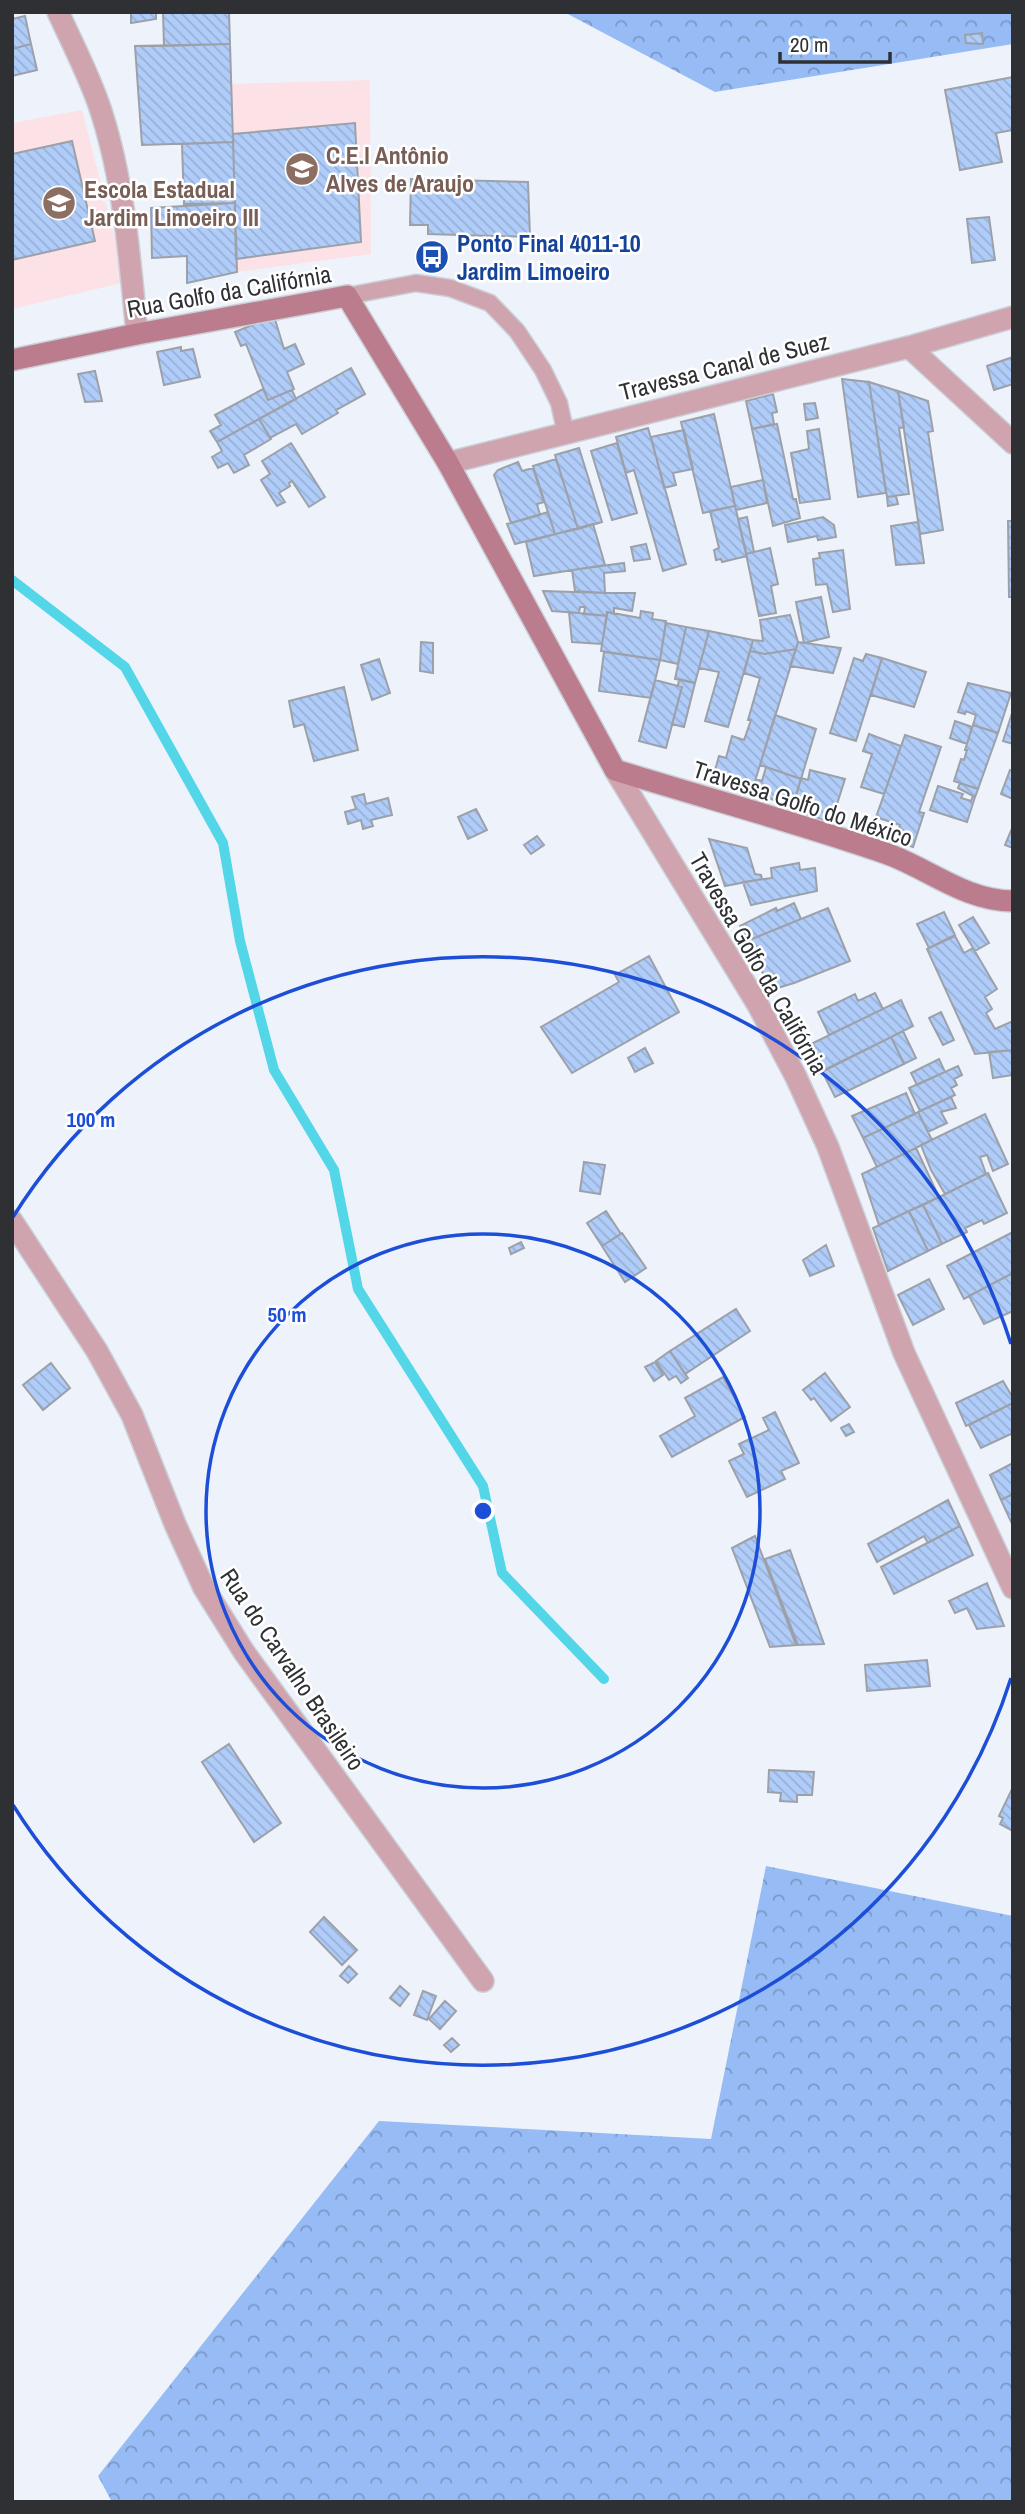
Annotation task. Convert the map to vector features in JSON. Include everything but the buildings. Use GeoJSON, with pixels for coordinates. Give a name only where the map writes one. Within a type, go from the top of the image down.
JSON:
{"type":"FeatureCollection","features":[{"type":"Feature","properties":{"kind":"street"},"geometry":{"type":"LineString","coordinates":[[58,12],[88,76],[101,111],[115,165],[131,263],[137,334]]}},
{"type":"Feature","properties":{"kind":"street","name":"Rua Golfo da Califórnia"},"geometry":{"type":"LineString","coordinates":[[12,360],[347,296],[448,463]]}},
{"type":"Feature","properties":{"kind":"street","name":"Travessa Canal de Suez"},"geometry":{"type":"LineString","coordinates":[[448,463],[909,347],[1013,317]]}},
{"type":"Feature","properties":{"kind":"street"},"geometry":{"type":"LineString","coordinates":[[909,347],[1013,443]]}},
{"type":"Feature","properties":{"kind":"street","name":"Travessa Golfo da Califórnia"},"geometry":{"type":"LineString","coordinates":[[448,463],[615,770],[758,1005],[796,1077],[828,1147],[904,1353],[1013,1588]]}},
{"type":"Feature","properties":{"kind":"street","name":"Travessa Golfo do México"},"geometry":{"type":"LineString","coordinates":[[615,770],[888,854],[947,884],[998,901],[1013,901]]}},
{"type":"Feature","properties":{"kind":"street","name":"Rua do Carvalho Brasileiro"},"geometry":{"type":"LineString","coordinates":[[12,1221],[97,1351],[132,1415],[175,1524],[204,1588],[244,1652],[483,1981]]}},
{"type":"Feature","properties":{"kind":"lane"},"geometry":{"type":"LineString","coordinates":[[347,296],[416,283],[450,288],[490,303],[517,331],[543,370],[559,404],[566,434]]}},
{"type":"Feature","properties":{"kind":"shaded area","name":"C.E.I Antônio Alves de Araujo"},"geometry":{"type":"Polygon","coordinates":[[[370,80],[371,254],[237,272],[231,84],[370,80]]]}},
{"type":"Feature","properties":{"kind":"shaded area","name":"Escola Estadual Jardim Limoeiro III"},"geometry":{"type":"Polygon","coordinates":[[[82,110],[126,282],[12,309],[12,123],[82,110]]]}},
{"type":"Feature","properties":{"kind":"green space"},"geometry":{"type":"Polygon","coordinates":[[[564,12],[1013,12],[1013,44],[715,92],[564,12]]]}},
{"type":"Feature","properties":{"kind":"green space"},"geometry":{"type":"Polygon","coordinates":[[[766,1866],[1013,1916],[1013,2502],[112,2502],[98,2476],[379,2121],[711,2139],[766,1866]]]}},
{"type":"Feature","properties":{"kind":"waterway"},"geometry":{"type":"LineString","coordinates":[[12,580],[125,667],[223,843],[240,941],[274,1070],[334,1170],[358,1289],[483,1486],[502,1573],[604,1679]]}},
{"type":"Feature","properties":{"kind":"place","name":"C.E.I Antônio Alves de Araujo"},"geometry":{"type":"Point","coordinates":[302,169]}},
{"type":"Feature","properties":{"kind":"place","name":"Escola Estadual Jardim Limoeiro III"},"geometry":{"type":"Point","coordinates":[59,203]}},
{"type":"Feature","properties":{"kind":"place","name":"Ponto Final 4011-10 Jardim Limoeiro"},"geometry":{"type":"Point","coordinates":[432,257]}}]}
